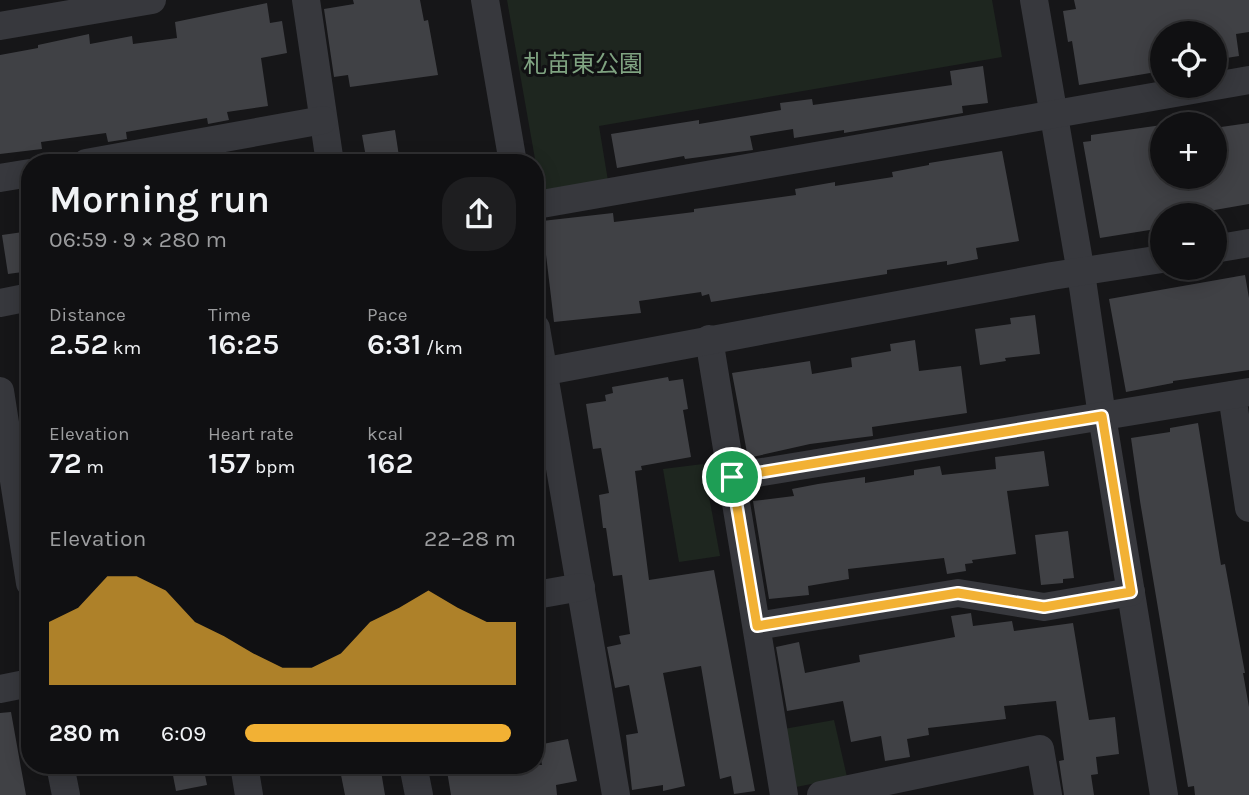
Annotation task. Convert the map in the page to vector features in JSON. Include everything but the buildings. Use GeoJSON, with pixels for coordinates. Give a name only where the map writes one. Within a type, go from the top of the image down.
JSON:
{"type":"FeatureCollection","features":[{"type":"Feature","properties":{"kind":"street"},"geometry":{"type":"LineString","coordinates":[[0,26],[150,0]]}},
{"type":"Feature","properties":{"kind":"street"},"geometry":{"type":"LineString","coordinates":[[306,0],[329,154]]}},
{"type":"Feature","properties":{"kind":"street"},"geometry":{"type":"LineString","coordinates":[[485,0],[511,154]]}},
{"type":"Feature","properties":{"kind":"street"},"geometry":{"type":"LineString","coordinates":[[1034,0],[1081,273],[1164,795]]}},
{"type":"Feature","properties":{"kind":"street"},"geometry":{"type":"LineString","coordinates":[[544,204],[1249,80]]}},
{"type":"Feature","properties":{"kind":"street"},"geometry":{"type":"LineString","coordinates":[[136,154],[323,120]]}},
{"type":"Feature","properties":{"kind":"street"},"geometry":{"type":"LineString","coordinates":[[0,178],[21,174]]}},
{"type":"Feature","properties":{"kind":"street"},"geometry":{"type":"LineString","coordinates":[[1227,247],[1249,243]]}},
{"type":"Feature","properties":{"kind":"street"},"geometry":{"type":"LineString","coordinates":[[544,371],[1150,261]]}},
{"type":"Feature","properties":{"kind":"street"},"geometry":{"type":"LineString","coordinates":[[0,303],[21,299]]}},
{"type":"Feature","properties":{"kind":"street"},"geometry":{"type":"LineString","coordinates":[[709,340],[784,795]]}},
{"type":"Feature","properties":{"kind":"street"},"geometry":{"type":"LineString","coordinates":[[0,391],[19,455],[11,532],[21,559]]}},
{"type":"Feature","properties":{"kind":"street"},"geometry":{"type":"LineString","coordinates":[[732,477],[1240,393],[1249,508]]}},
{"type":"Feature","properties":{"kind":"street"},"geometry":{"type":"LineString","coordinates":[[544,402],[581,587],[616,795]]}},
{"type":"Feature","properties":{"kind":"street"},"geometry":{"type":"LineString","coordinates":[[544,594],[581,587]]}},
{"type":"Feature","properties":{"kind":"street"},"geometry":{"type":"LineString","coordinates":[[757,626],[958,593],[1044,607],[1131,592]]}},
{"type":"Feature","properties":{"kind":"street"},"geometry":{"type":"LineString","coordinates":[[0,689],[21,686]]}},
{"type":"Feature","properties":{"kind":"street"},"geometry":{"type":"LineString","coordinates":[[821,795],[924,783],[1040,749],[1048,795]]}},
{"type":"Feature","properties":{"kind":"street"},"geometry":{"type":"LineString","coordinates":[[62,774],[65,795]]}},
{"type":"Feature","properties":{"kind":"street"},"geometry":{"type":"LineString","coordinates":[[246,774],[249,795]]}},
{"type":"Feature","properties":{"kind":"street"},"geometry":{"type":"LineString","coordinates":[[415,774],[419,795]]}},
{"type":"Feature","properties":{"kind":"green space","name":"札苗東公園"},"geometry":{"type":"Polygon","coordinates":[[[507,0],[992,0],[1002,57],[599,126],[608,181],[544,192],[544,154],[534,154],[507,0]]]}},
{"type":"Feature","properties":{"kind":"green space"},"geometry":{"type":"Polygon","coordinates":[[[703,464],[720,556],[679,562],[663,469],[703,464]]]}},
{"type":"Feature","properties":{"kind":"green space"},"geometry":{"type":"Polygon","coordinates":[[[834,720],[847,777],[796,787],[784,729],[834,720]]]}},
{"type":"Feature","properties":{"kind":"route"},"geometry":{"type":"LineString","coordinates":[[1102,416],[1131,592],[1044,607],[958,593],[757,626],[732,477],[1102,416]]}}]}
